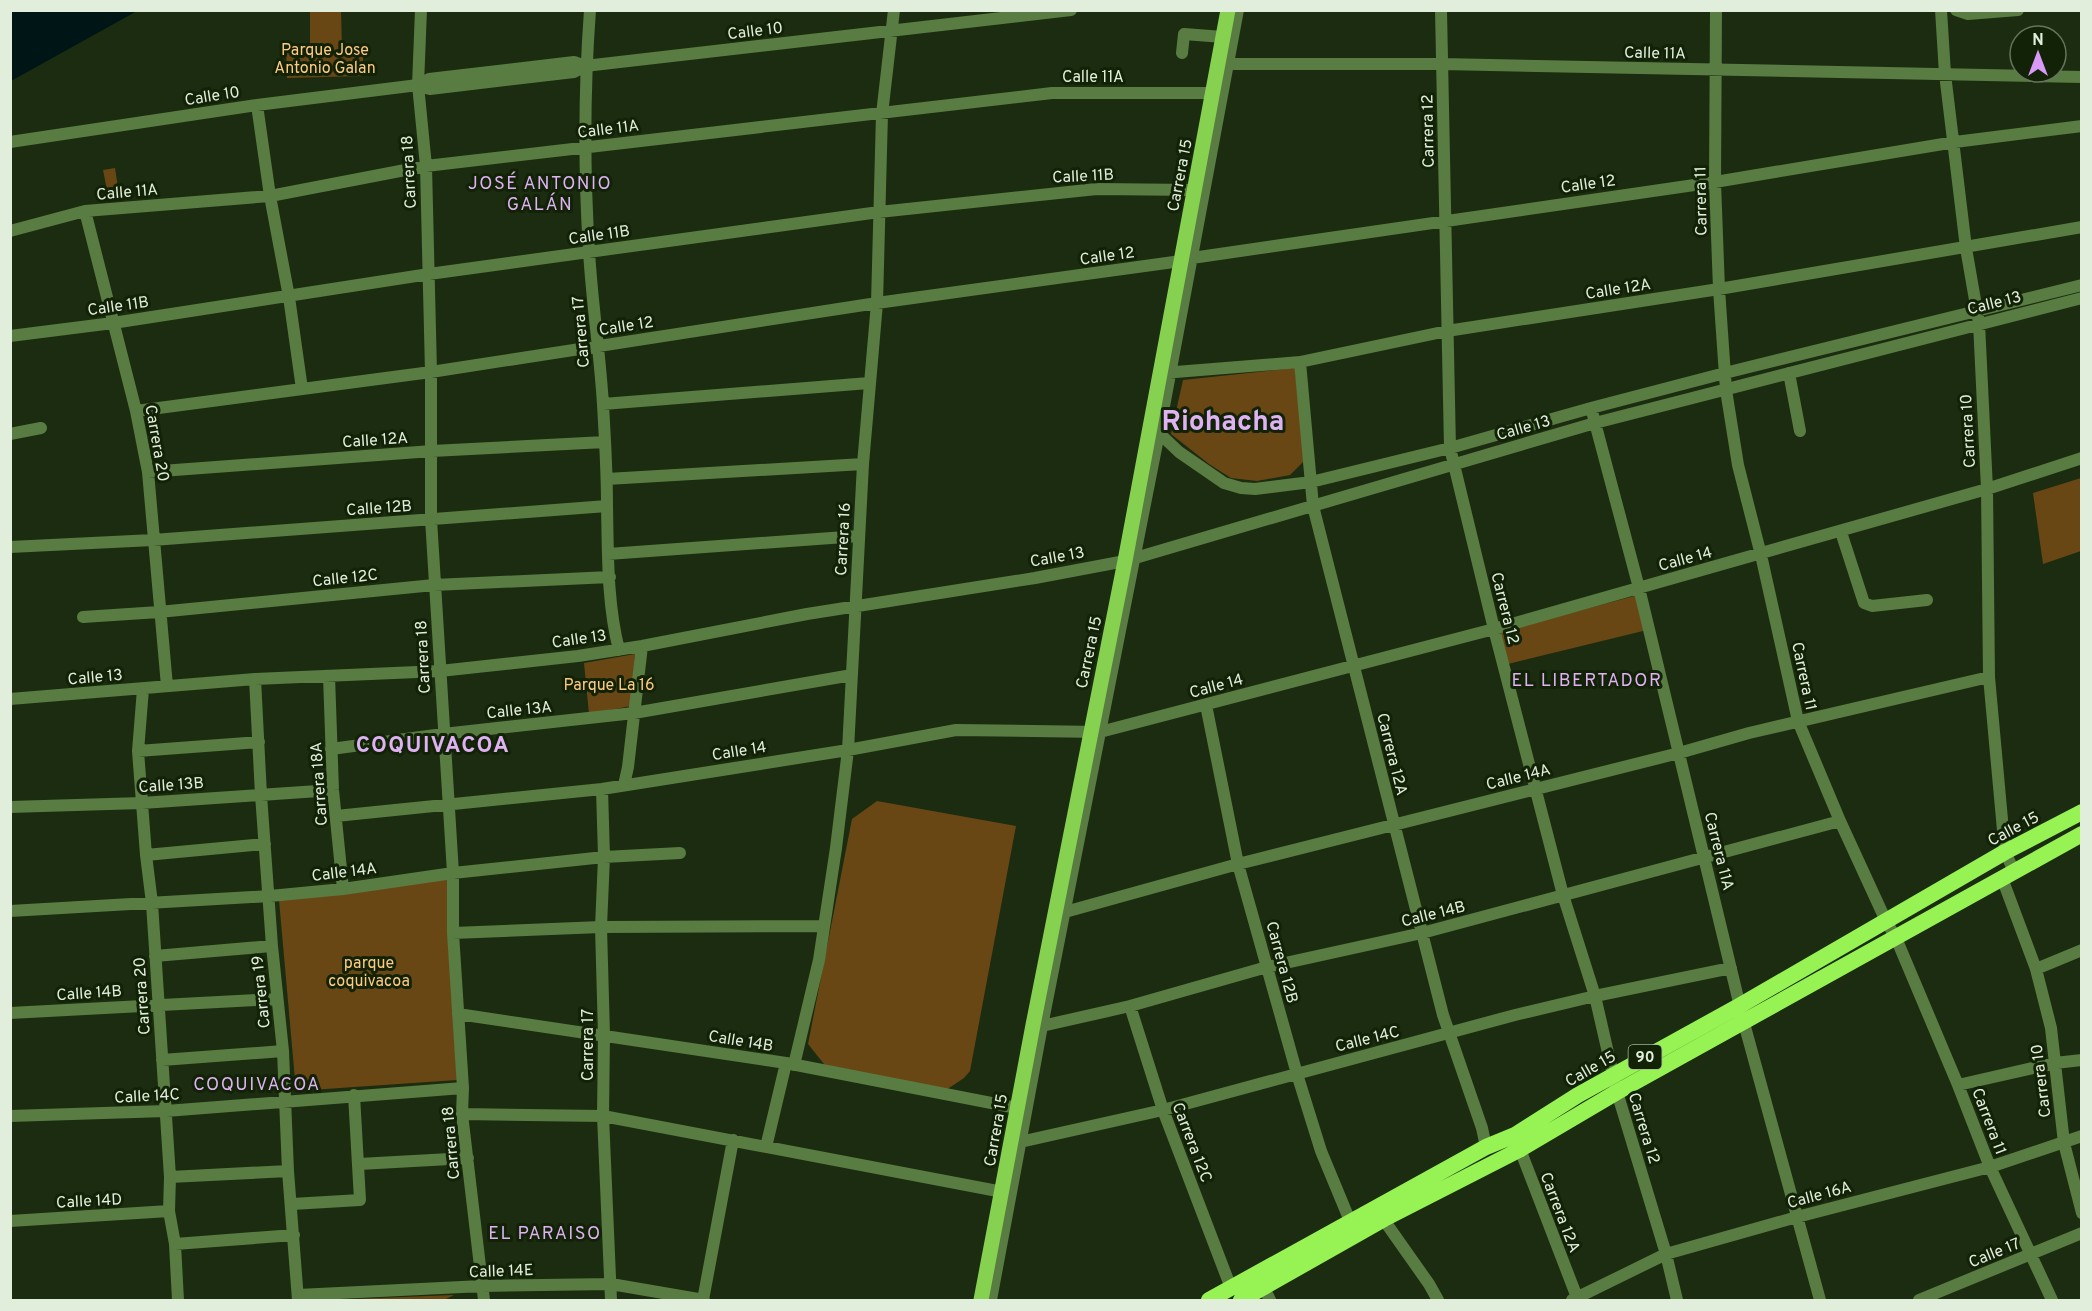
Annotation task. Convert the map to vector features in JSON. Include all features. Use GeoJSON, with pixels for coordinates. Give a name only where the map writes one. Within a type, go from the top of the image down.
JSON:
{"type":"FeatureCollection","features":[{"type":"Feature","properties":{"kind":"highway","name":"Calle 15"},"geometry":{"type":"LineString","coordinates":[[1209,1300],[1236,1294],[1267,1294],[1379,1213],[1486,1147],[1517,1142],[1613,1075],[1739,1006],[2005,852],[2082,812]]}},
{"type":"Feature","properties":{"kind":"highway","name":"Calle 15"},"geometry":{"type":"LineString","coordinates":[[1236,1294],[1350,1221],[1379,1213],[1617,1092],[2082,834]]}},
{"type":"Feature","properties":{"kind":"main road","name":"Carrera 15"},"geometry":{"type":"LineString","coordinates":[[981,1300],[1017,1143],[1017,1108],[1037,1025],[1129,559],[1186,259],[1195,190],[1214,93],[1223,64],[1223,37],[1228,10]]}},
{"type":"Feature","properties":{"kind":"street","name":"Carrera 18"},"geometry":{"type":"LineString","coordinates":[[421,10],[418,84],[426,166],[434,585],[453,873],[453,933],[463,1088],[462,1114],[484,1300]]}},
{"type":"Feature","properties":{"kind":"street","name":"Carrera 17"},"geometry":{"type":"LineString","coordinates":[[590,10],[585,66],[584,148],[589,252],[603,404],[608,554],[614,631],[619,650]]}},
{"type":"Feature","properties":{"kind":"street","name":"Carrera 16"},"geometry":{"type":"LineString","coordinates":[[766,1147],[819,960],[848,750],[862,464],[877,303],[882,114],[894,10]]}},
{"type":"Feature","properties":{"kind":"street","name":"Calle 10"},"geometry":{"type":"LineString","coordinates":[[10,142],[257,105],[418,84],[429,80],[490,77],[574,62],[585,66],[1071,10]]}},
{"type":"Feature","properties":{"kind":"street"},"geometry":{"type":"LineString","coordinates":[[1186,259],[1223,64],[1238,10]]}},
{"type":"Feature","properties":{"kind":"street","name":"Carrera 12"},"geometry":{"type":"LineString","coordinates":[[1441,10],[1450,448],[1563,895],[1595,996],[1617,1092],[1666,1254],[1677,1300]]}},
{"type":"Feature","properties":{"kind":"street","name":"Carrera 11"},"geometry":{"type":"LineString","coordinates":[[1716,10],[1715,182],[1726,390],[1738,465],[1761,555],[1798,721],[1840,821],[1896,938],[1990,1167],[2052,1300]]}},
{"type":"Feature","properties":{"kind":"street","name":"Carrera 10"},"geometry":{"type":"LineString","coordinates":[[1941,10],[1966,248],[1978,317],[1987,489],[1989,677],[2005,852],[2008,875],[2036,969],[2050,1028],[2064,1143],[2082,1213]]}},
{"type":"Feature","properties":{"kind":"street"},"geometry":{"type":"LineString","coordinates":[[1956,10],[1968,14],[2018,10]]}},
{"type":"Feature","properties":{"kind":"street"},"geometry":{"type":"LineString","coordinates":[[1182,53],[1184,34],[1223,37]]}},
{"type":"Feature","properties":{"kind":"street","name":"Calle 11A"},"geometry":{"type":"LineString","coordinates":[[1223,64],[1442,64],[2082,77]]}},
{"type":"Feature","properties":{"kind":"street","name":"Calle 11A"},"geometry":{"type":"LineString","coordinates":[[10,231],[85,211],[270,196],[426,166],[1052,93],[1214,93]]}},
{"type":"Feature","properties":{"kind":"street"},"geometry":{"type":"LineString","coordinates":[[257,105],[302,388]]}},
{"type":"Feature","properties":{"kind":"street","name":"Calle 12"},"geometry":{"type":"LineString","coordinates":[[136,411],[431,372],[877,303],[1715,182],[1955,142],[2082,126]]}},
{"type":"Feature","properties":{"kind":"street","name":"Calle 11B"},"geometry":{"type":"LineString","coordinates":[[10,336],[289,297],[429,274],[879,212],[1097,189],[1195,190]]}},
{"type":"Feature","properties":{"kind":"street","name":"Carrera 20"},"geometry":{"type":"LineString","coordinates":[[85,211],[136,411],[148,472],[167,686]]}},
{"type":"Feature","properties":{"kind":"street","name":"Calle 12A"},"geometry":{"type":"LineString","coordinates":[[1164,373],[1300,362],[1448,331],[1719,289],[2082,227]]}},
{"type":"Feature","properties":{"kind":"street","name":"Calle 13"},"geometry":{"type":"LineString","coordinates":[[10,699],[255,680],[440,671],[578,656],[807,614],[1035,578],[1129,559],[1595,423],[1789,373],[2082,285]]}},
{"type":"Feature","properties":{"kind":"street","name":"Calle 13"},"geometry":{"type":"LineString","coordinates":[[1159,433],[1179,452],[1224,483],[1255,489],[1311,482],[1450,448],[1725,373],[1978,317],[2082,298]]}},
{"type":"Feature","properties":{"kind":"street","name":"Carrera 12A"},"geometry":{"type":"LineString","coordinates":[[1300,362],[1313,506],[1449,1034],[1482,1128],[1486,1147]]}},
{"type":"Feature","properties":{"kind":"street","name":"Carrera 15"},"geometry":{"type":"LineString","coordinates":[[1129,559],[1159,433],[1164,373]]}},
{"type":"Feature","properties":{"kind":"street"},"geometry":{"type":"LineString","coordinates":[[1789,373],[1800,431]]}},
{"type":"Feature","properties":{"kind":"street"},"geometry":{"type":"LineString","coordinates":[[603,404],[869,383]]}},
{"type":"Feature","properties":{"kind":"street","name":"Carrera 11A"},"geometry":{"type":"LineString","coordinates":[[1591,408],[1639,588],[1739,1006],[1820,1300]]}},
{"type":"Feature","properties":{"kind":"street"},"geometry":{"type":"LineString","coordinates":[[10,434],[41,428]]}},
{"type":"Feature","properties":{"kind":"street","name":"Calle 12A"},"geometry":{"type":"LineString","coordinates":[[148,472],[432,451],[605,442]]}},
{"type":"Feature","properties":{"kind":"street","name":"Calle 14"},"geometry":{"type":"LineString","coordinates":[[336,816],[602,789],[848,750],[937,732],[956,730],[1095,732],[1494,629],[1761,555],[1987,489],[2082,458]]}},
{"type":"Feature","properties":{"kind":"street"},"geometry":{"type":"LineString","coordinates":[[607,479],[862,464]]}},
{"type":"Feature","properties":{"kind":"street","name":"Calle 12B"},"geometry":{"type":"LineString","coordinates":[[153,540],[607,506]]}},
{"type":"Feature","properties":{"kind":"street"},"geometry":{"type":"LineString","coordinates":[[1841,532],[1864,603],[1872,606],[1927,600]]}},
{"type":"Feature","properties":{"kind":"street"},"geometry":{"type":"LineString","coordinates":[[608,554],[859,536]]}},
{"type":"Feature","properties":{"kind":"street"},"geometry":{"type":"LineString","coordinates":[[10,547],[153,540]]}},
{"type":"Feature","properties":{"kind":"street","name":"Calle 12C"},"geometry":{"type":"LineString","coordinates":[[84,616],[159,612],[434,585],[610,577]]}},
{"type":"Feature","properties":{"kind":"street"},"geometry":{"type":"LineString","coordinates":[[624,785],[642,646]]}},
{"type":"Feature","properties":{"kind":"street","name":"Calle 13A"},"geometry":{"type":"LineString","coordinates":[[331,748],[633,713],[852,675]]}},
{"type":"Feature","properties":{"kind":"street","name":"Carrera 18A"},"geometry":{"type":"LineString","coordinates":[[329,676],[333,790],[343,889]]}},
{"type":"Feature","properties":{"kind":"street","name":"Calle 14A"},"geometry":{"type":"LineString","coordinates":[[1060,911],[1679,753],[1749,733],[1989,677]]}},
{"type":"Feature","properties":{"kind":"street","name":"Carrera 19"},"geometry":{"type":"LineString","coordinates":[[255,680],[272,946],[283,1051],[288,1171],[298,1298]]}},
{"type":"Feature","properties":{"kind":"street","name":"Carrera 20"},"geometry":{"type":"LineString","coordinates":[[143,689],[138,751],[152,903],[170,1177],[169,1211],[175,1244],[178,1300]]}},
{"type":"Feature","properties":{"kind":"street","name":"Carrera 12B"},"geometry":{"type":"LineString","coordinates":[[1206,705],[1238,864],[1267,968],[1321,1151],[1350,1221]]}},
{"type":"Feature","properties":{"kind":"street"},"geometry":{"type":"LineString","coordinates":[[138,751],[259,742]]}},
{"type":"Feature","properties":{"kind":"street","name":"Carrera 17"},"geometry":{"type":"LineString","coordinates":[[602,789],[603,1116],[611,1300]]}},
{"type":"Feature","properties":{"kind":"street","name":"Calle 13B"},"geometry":{"type":"LineString","coordinates":[[10,807],[142,803],[333,790]]}},
{"type":"Feature","properties":{"kind":"street","name":"Calle 14B"},"geometry":{"type":"LineString","coordinates":[[1037,1025],[1130,1006],[1267,968],[1422,933],[1840,821]]}},
{"type":"Feature","properties":{"kind":"street"},"geometry":{"type":"LineString","coordinates":[[146,855],[265,844]]}},
{"type":"Feature","properties":{"kind":"street","name":"Calle 14A"},"geometry":{"type":"LineString","coordinates":[[10,911],[270,896],[604,857],[680,853]]}},
{"type":"Feature","properties":{"kind":"street"},"geometry":{"type":"LineString","coordinates":[[453,933],[601,927],[824,926]]}},
{"type":"Feature","properties":{"kind":"street"},"geometry":{"type":"LineString","coordinates":[[154,956],[272,946]]}},
{"type":"Feature","properties":{"kind":"street"},"geometry":{"type":"LineString","coordinates":[[2036,969],[2082,950]]}},
{"type":"Feature","properties":{"kind":"street","name":"Calle 14C"},"geometry":{"type":"LineString","coordinates":[[1017,1143],[1163,1110],[1515,1015],[1731,968]]}},
{"type":"Feature","properties":{"kind":"street","name":"Calle 14B"},"geometry":{"type":"LineString","coordinates":[[10,1013],[277,999]]}},
{"type":"Feature","properties":{"kind":"street","name":"Carrera 12C"},"geometry":{"type":"LineString","coordinates":[[1130,1006],[1163,1110],[1236,1294]]}},
{"type":"Feature","properties":{"kind":"street","name":"Calle 14B"},"geometry":{"type":"LineString","coordinates":[[458,1014],[790,1064],[1017,1108]]}},
{"type":"Feature","properties":{"kind":"street","name":"Carrera 15"},"geometry":{"type":"LineString","coordinates":[[1017,1143],[1037,1025]]}},
{"type":"Feature","properties":{"kind":"street"},"geometry":{"type":"LineString","coordinates":[[162,1060],[283,1051]]}},
{"type":"Feature","properties":{"kind":"street"},"geometry":{"type":"LineString","coordinates":[[1958,1085],[2082,1060]]}},
{"type":"Feature","properties":{"kind":"street"},"geometry":{"type":"LineString","coordinates":[[286,1101],[463,1088]]}},
{"type":"Feature","properties":{"kind":"street"},"geometry":{"type":"LineString","coordinates":[[292,1204],[360,1200],[354,1095]]}},
{"type":"Feature","properties":{"kind":"street","name":"Calle 14C"},"geometry":{"type":"LineString","coordinates":[[10,1116],[166,1111],[286,1101]]}},
{"type":"Feature","properties":{"kind":"street"},"geometry":{"type":"LineString","coordinates":[[462,1114],[603,1116],[1006,1193]]}},
{"type":"Feature","properties":{"kind":"street","name":"Calle 16A"},"geometry":{"type":"LineString","coordinates":[[1576,1300],[1666,1254],[1990,1167],[2082,1137]]}},
{"type":"Feature","properties":{"kind":"street"},"geometry":{"type":"LineString","coordinates":[[703,1300],[733,1140]]}},
{"type":"Feature","properties":{"kind":"street","name":"Carrera 12A"},"geometry":{"type":"LineString","coordinates":[[1517,1142],[1576,1300]]}},
{"type":"Feature","properties":{"kind":"street"},"geometry":{"type":"LineString","coordinates":[[359,1164],[468,1158]]}},
{"type":"Feature","properties":{"kind":"street"},"geometry":{"type":"LineString","coordinates":[[170,1177],[288,1171]]}},
{"type":"Feature","properties":{"kind":"street","name":"Carrera 15"},"geometry":{"type":"LineString","coordinates":[[991,1300],[1006,1193]]}},
{"type":"Feature","properties":{"kind":"street","name":"Calle 14D"},"geometry":{"type":"LineString","coordinates":[[10,1221],[169,1211]]}},
{"type":"Feature","properties":{"kind":"street"},"geometry":{"type":"LineString","coordinates":[[1379,1213],[1438,1300]]}},
{"type":"Feature","properties":{"kind":"street","name":"Calle 17"},"geometry":{"type":"LineString","coordinates":[[1919,1300],[2082,1233]]}},
{"type":"Feature","properties":{"kind":"street"},"geometry":{"type":"LineString","coordinates":[[175,1244],[294,1235]]}},
{"type":"Feature","properties":{"kind":"street","name":"Calle 14E"},"geometry":{"type":"LineString","coordinates":[[298,1298],[482,1286],[611,1284],[703,1300]]}},
{"type":"Feature","properties":{"kind":"street"},"geometry":{"type":"LineString","coordinates":[[165,1300],[178,1300]]}},
{"type":"Feature","properties":{"kind":"green space","name":"Parque Jose Antonio Galan"},"geometry":{"type":"Polygon","coordinates":[[[310,11],[341,11],[342,48],[363,48],[363,76],[287,78],[286,48],[310,48],[310,11]]]}},
{"type":"Feature","properties":{"kind":"green space"},"geometry":{"type":"Polygon","coordinates":[[[115,168],[118,188],[107,190],[103,170],[115,168]]]}},
{"type":"Feature","properties":{"kind":"green space"},"geometry":{"type":"Polygon","coordinates":[[[1295,368],[1304,461],[1290,475],[1257,481],[1231,478],[1171,434],[1183,380],[1295,368]]]}},
{"type":"Feature","properties":{"kind":"green space"},"geometry":{"type":"Polygon","coordinates":[[[2081,478],[2081,551],[2043,564],[2033,493],[2081,478]]]}},
{"type":"Feature","properties":{"kind":"green space"},"geometry":{"type":"Polygon","coordinates":[[[1638,595],[1644,621],[1643,631],[1508,664],[1499,632],[1638,595]]]}},
{"type":"Feature","properties":{"kind":"green space","name":"Parque La 16"},"geometry":{"type":"Polygon","coordinates":[[[635,654],[631,706],[589,714],[584,663],[635,654]]]}},
{"type":"Feature","properties":{"kind":"green space"},"geometry":{"type":"Polygon","coordinates":[[[877,801],[1016,826],[970,1071],[946,1090],[828,1069],[808,1044],[852,819],[877,801]]]}},
{"type":"Feature","properties":{"kind":"green space","name":"parque coquivacoa"},"geometry":{"type":"Polygon","coordinates":[[[448,877],[457,1080],[296,1091],[279,900],[448,877]]]}},
{"type":"Feature","properties":{"kind":"green space"},"geometry":{"type":"Polygon","coordinates":[[[454,1295],[444,1300],[327,1300],[454,1295]]]}},
{"type":"Feature","properties":{"kind":"shaded area"},"geometry":{"type":"Polygon","coordinates":[[[11,10],[137,11],[11,81],[11,10]]]}},
{"type":"Feature","properties":{"kind":"district","name":"JOSÉ ANTONIO GALÁN"},"geometry":{"type":"Point","coordinates":[540,193]}},
{"type":"Feature","properties":{"kind":"district","name":"Riohacha"},"geometry":{"type":"Point","coordinates":[1223,420]}},
{"type":"Feature","properties":{"kind":"district","name":"EL LIBERTADOR"},"geometry":{"type":"Point","coordinates":[1587,680]}},
{"type":"Feature","properties":{"kind":"district","name":"COQUIVACOA"},"geometry":{"type":"Point","coordinates":[433,744]}},
{"type":"Feature","properties":{"kind":"district","name":"COQUIVACOA"},"geometry":{"type":"Point","coordinates":[257,1084]}},
{"type":"Feature","properties":{"kind":"district","name":"EL PARAISO"},"geometry":{"type":"Point","coordinates":[545,1233]}}]}
